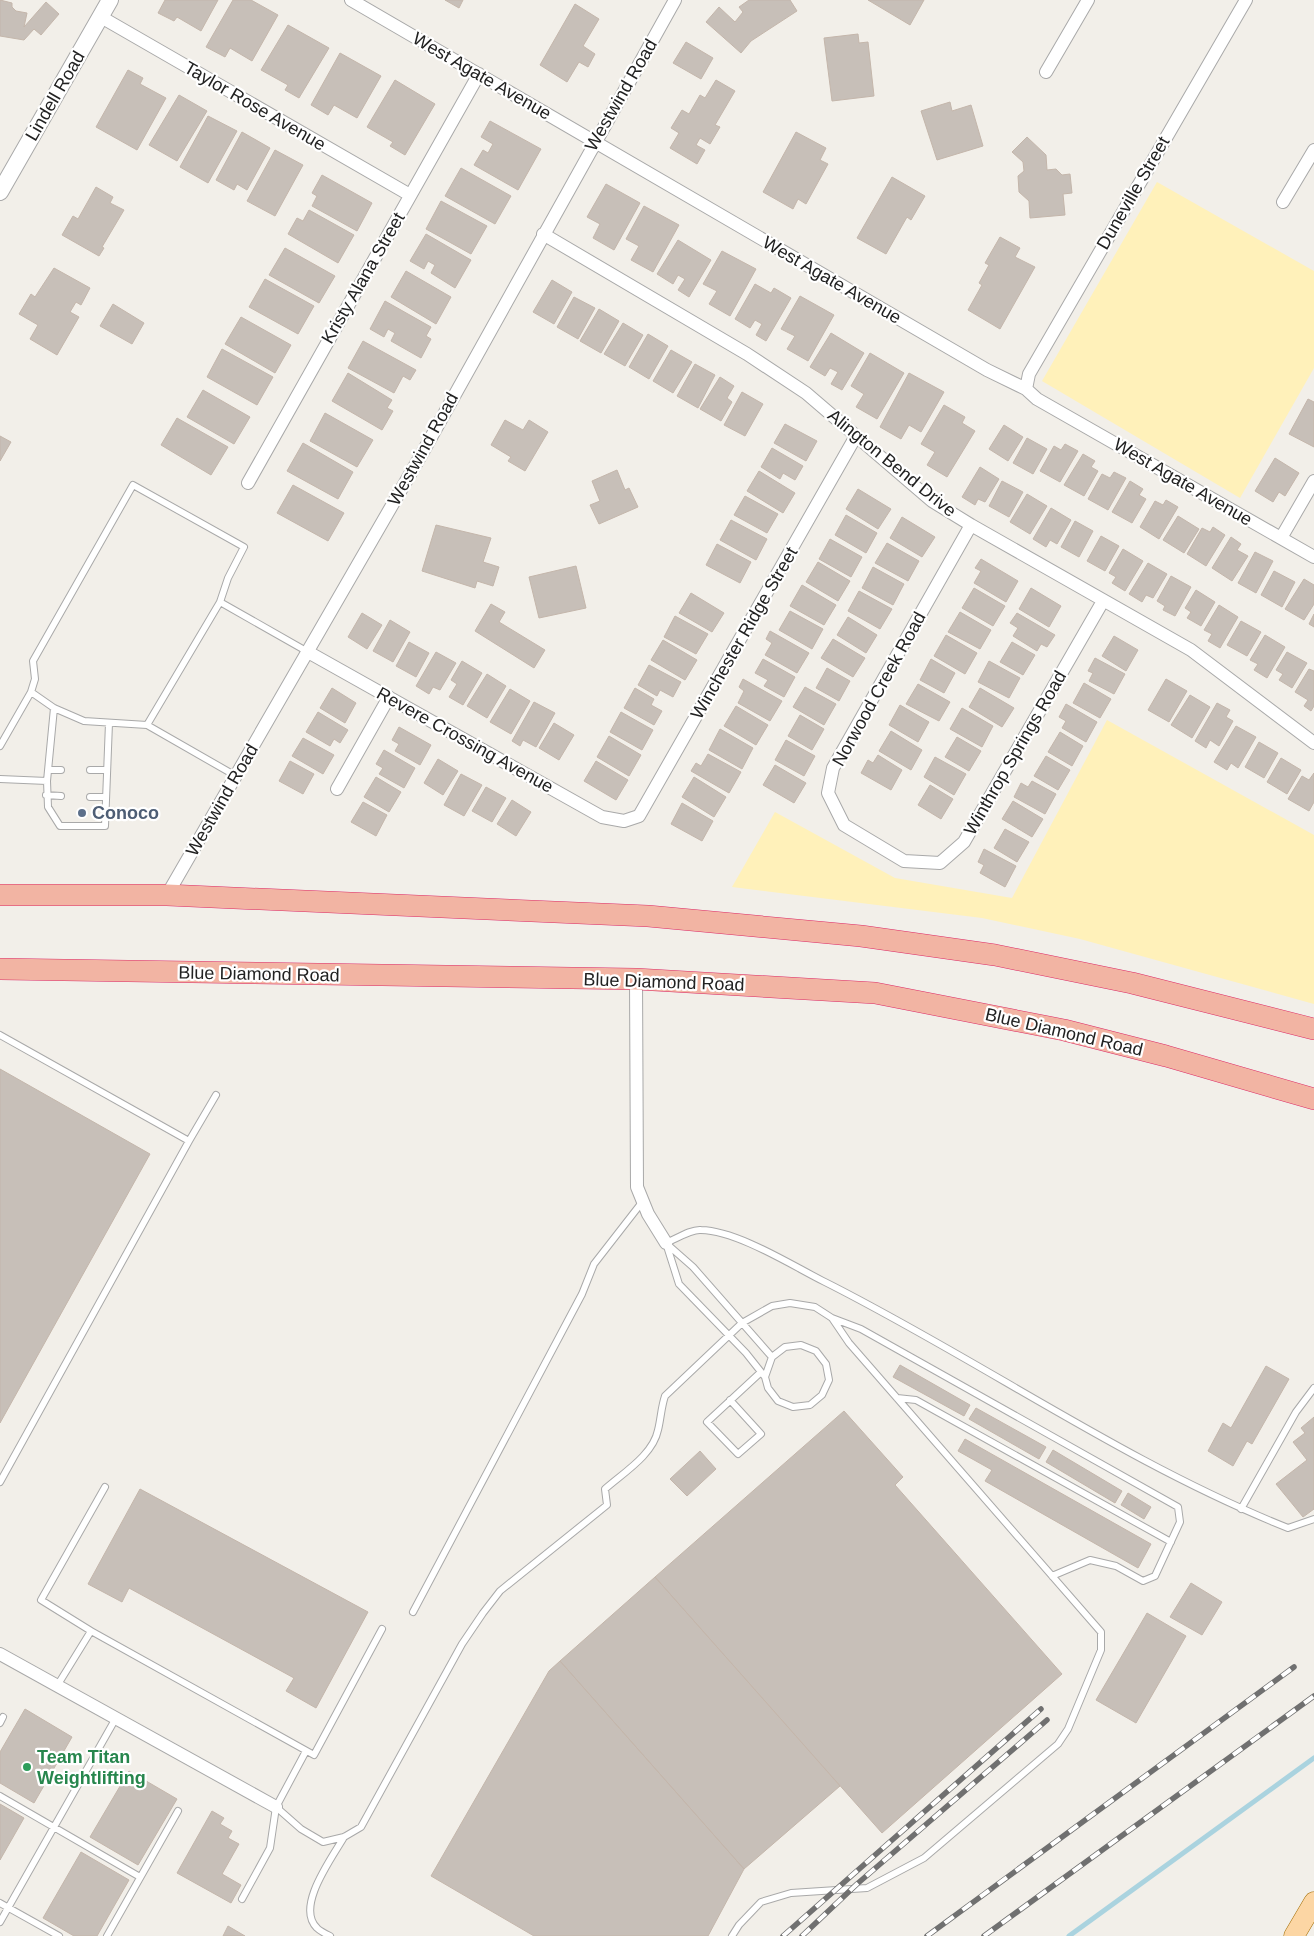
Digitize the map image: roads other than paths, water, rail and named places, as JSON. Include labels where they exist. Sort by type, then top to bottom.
[{"type":"highway","points":[[0,895],[167,895],[648,916],[861,936],[995,955],[1132,983],[1314,1029]]},
{"type":"highway","name":"Blue Diamond Road","points":[[0,969],[706,982],[884,995],[1064,1030],[1166,1056],[1314,1099]]},
{"type":"main road","points":[[1294,1936],[1314,1902]]},
{"type":"street","name":"Lindell Road","points":[[0,192],[110,0]]},
{"type":"street","name":"West Agate Avenue","points":[[351,0],[987,370],[1026,389],[1037,398],[1314,557]]},
{"type":"street","name":"Westwind Road","points":[[167,895],[308,652],[675,0]]},
{"type":"street","points":[[1046,72],[1088,0]]},
{"type":"street","name":"Duneville Street","points":[[1026,389],[1029,374],[1246,0]]},
{"type":"street","name":"Taylor Rose Avenue","points":[[101,17],[410,195]]},
{"type":"street","name":"Kristy Alana Street","points":[[248,483],[479,74]]},
{"type":"street","points":[[1283,202],[1314,150]]},
{"type":"street","name":"Alington Bend Drive","points":[[543,234],[747,354],[806,393],[932,500],[971,525],[1191,650],[1314,744]]},
{"type":"street","name":"Winchester Ridge Street","points":[[624,821],[639,816],[856,436]]},
{"type":"street","points":[[1282,538],[1314,481]]},
{"type":"street","name":"Norwood Creek Road","points":[[874,843],[844,825],[828,793],[833,768],[971,525]]},
{"type":"street","name":"Winthrop Springs Road","points":[[874,843],[904,861],[940,863],[964,842],[1103,601]]},
{"type":"street","name":"Revere Crossing Avenue","points":[[308,652],[602,817],[624,821]]},
{"type":"street","points":[[337,789],[389,697]]},
{"type":"street","points":[[636,980],[638,1186],[648,1214],[666,1243]]},
{"type":"street","points":[[0,1654],[276,1807]]},
{"type":"lane","points":[[0,746],[31,692],[34,679],[33,661],[134,485],[244,546],[228,578],[220,602],[147,725]]},
{"type":"lane","points":[[220,602],[308,652]]},
{"type":"lane","points":[[31,692],[54,708],[84,721],[147,725],[236,776]]},
{"type":"lane","points":[[54,708],[46,795],[48,807],[60,826],[105,826],[109,722]]},
{"type":"lane","points":[[48,770],[61,770]]},
{"type":"lane","points":[[90,770],[107,770]]},
{"type":"lane","points":[[0,779],[47,781]]},
{"type":"lane","points":[[46,795],[61,796]]},
{"type":"lane","points":[[90,797],[106,797]]},
{"type":"lane","points":[[0,1036],[189,1141]]},
{"type":"lane","points":[[0,1482],[216,1095]]},
{"type":"lane","points":[[413,1612],[582,1294],[594,1264],[643,1201]]},
{"type":"lane","points":[[666,1243],[700,1229],[736,1237],[872,1306],[1178,1478],[1241,1509],[1288,1528],[1314,1519]]},
{"type":"lane","points":[[666,1243],[693,1267],[772,1357]]},
{"type":"lane","points":[[666,1243],[679,1284],[763,1374],[768,1388],[778,1401],[793,1407],[810,1405],[822,1395],[828,1380],[826,1364],[816,1351],[801,1345],[785,1347],[772,1357],[763,1374],[730,1400],[707,1422],[738,1454],[761,1434],[730,1400]]},
{"type":"lane","points":[[276,1807],[301,1829],[323,1842],[344,1837],[360,1827],[462,1644],[483,1613],[500,1592],[607,1505],[605,1490],[650,1449],[658,1430],[660,1410],[665,1396],[742,1323],[772,1306],[790,1303],[815,1307],[832,1318],[860,1329],[1178,1507],[1180,1522],[1155,1576],[1144,1581],[1116,1566],[1090,1560],[1052,1576]]},
{"type":"lane","points":[[732,1936],[739,1925],[761,1902],[791,1893],[867,1888],[924,1858],[1058,1744],[1068,1729],[1101,1650],[1101,1632],[849,1343],[832,1318]]},
{"type":"lane","points":[[1241,1509],[1296,1412],[1314,1388]]},
{"type":"lane","points":[[897,1398],[916,1400],[1171,1542]]},
{"type":"lane","points":[[105,1487],[41,1600],[91,1631],[306,1751],[314,1755],[382,1629]]},
{"type":"lane","points":[[57,1686],[91,1631]]},
{"type":"lane","points":[[0,1922],[116,1718]]},
{"type":"lane","points":[[242,1899],[270,1848],[276,1807],[306,1751]]},
{"type":"lane","points":[[0,1796],[140,1877]]},
{"type":"lane","points":[[106,1936],[178,1811]]},
{"type":"lane","points":[[330,1936],[317,1928],[310,1917],[310,1902],[344,1837]]},
{"type":"lane","points":[[0,1903],[59,1936]]},
{"type":"waterway","points":[[1069,1936],[1314,1758]]},
{"type":"railway","points":[[927,1936],[1294,1667]]},
{"type":"railway","points":[[984,1936],[1314,1696]]},
{"type":"railway","points":[[783,1936],[1041,1709]]},
{"type":"railway","points":[[802,1936],[857,1884],[1047,1720]]},
{"type":"place","name":"Conoco","points":[[82,813]]},
{"type":"place","name":"Team Titan Weightlifting","points":[[27,1767]]}]
